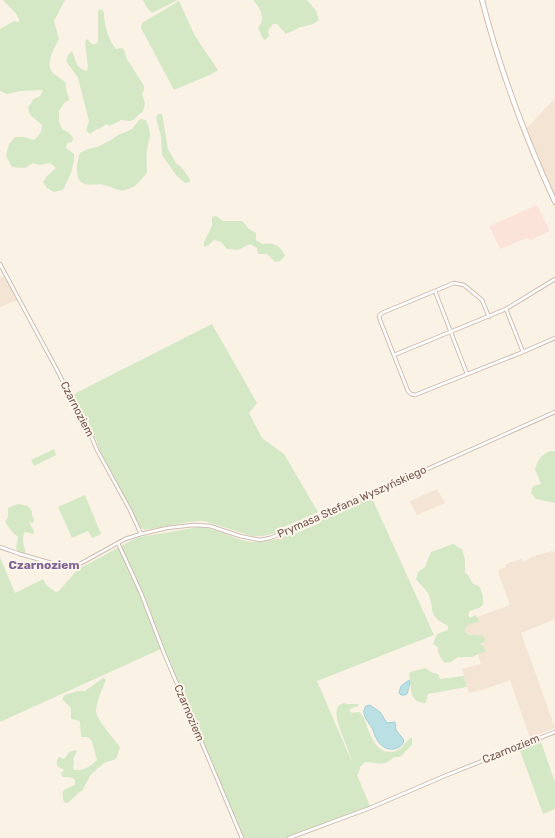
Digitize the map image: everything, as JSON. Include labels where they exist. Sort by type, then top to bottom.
[{"type":"main road","points":[[482,0],[495,50],[512,99],[531,148],[555,202]]},
{"type":"street","name":"Czarnoziem","points":[[0,264],[27,312],[141,534]]},
{"type":"street","points":[[394,355],[506,309],[555,279]]},
{"type":"street","points":[[488,317],[482,300],[464,285],[454,283],[382,313],[379,316],[408,391],[411,394],[416,395],[555,338]]},
{"type":"street","points":[[435,291],[467,374]]},
{"type":"street","points":[[506,309],[523,352]]},
{"type":"street","name":"Prymasa Stefana Wyszyńskiego","points":[[141,534],[167,528],[204,525],[248,538],[260,540],[270,538],[555,412]]},
{"type":"street","points":[[0,547],[69,568],[78,565],[125,539],[141,534]]},
{"type":"street","name":"Czarnoziem","points":[[118,543],[141,593],[164,654],[242,838]]},
{"type":"street","name":"Czarnoziem","points":[[289,838],[370,808],[555,732]]},
{"type":"shaded area","points":[[555,98],[555,209],[522,133]]},
{"type":"shaded area","points":[[537,205],[550,231],[531,240],[527,238],[500,249],[489,226]]},
{"type":"shaded area","points":[[5,276],[18,300],[0,307],[0,278]]},
{"type":"shaded area","points":[[437,489],[445,503],[417,515],[410,501]]},
{"type":"shaded area","points":[[552,551],[555,552],[555,619],[521,633],[555,728],[530,738],[510,680],[469,693],[462,669],[481,664],[478,655],[485,648],[472,634],[467,634],[465,628],[478,618],[477,617],[510,605],[498,572],[500,569],[506,567],[505,564],[522,559],[523,562],[531,557]]},
{"type":"green space","points":[[3,0],[65,0],[54,21],[59,39],[50,60],[53,73],[66,83],[69,98],[69,101],[65,102],[59,111],[59,122],[62,129],[68,132],[73,138],[72,142],[67,143],[66,148],[74,154],[74,161],[71,173],[63,190],[54,192],[47,188],[43,182],[56,168],[50,163],[40,165],[33,163],[25,168],[12,167],[6,156],[9,144],[15,137],[24,137],[34,140],[40,134],[42,125],[30,115],[28,107],[34,99],[40,96],[43,90],[20,91],[7,94],[0,91],[0,29],[14,21],[19,22],[16,13]]},
{"type":"green space","points":[[143,0],[178,0],[152,13],[147,8]]},
{"type":"green space","points":[[253,0],[307,0],[316,11],[319,20],[313,24],[301,27],[286,34],[277,24],[273,24],[268,31],[269,36],[265,40],[258,28],[262,21],[262,14]]},
{"type":"green space","points":[[179,1],[195,36],[218,70],[174,90],[141,28],[142,23]]},
{"type":"green space","points":[[101,9],[104,12],[106,27],[113,45],[116,49],[122,48],[124,50],[127,59],[144,86],[142,93],[145,104],[143,111],[133,120],[121,120],[110,126],[106,124],[90,134],[86,131],[89,121],[78,78],[66,61],[68,55],[72,51],[78,65],[86,71],[88,68],[85,42],[87,39],[92,44],[96,44],[98,41],[98,11]]},
{"type":"green space","points":[[158,114],[162,114],[168,149],[176,163],[182,168],[190,179],[190,182],[185,183],[176,175],[162,155],[161,136],[156,119]]},
{"type":"green space","points":[[140,119],[146,120],[150,136],[147,154],[147,173],[139,182],[127,190],[117,190],[102,184],[87,185],[81,182],[77,175],[80,153],[97,147],[132,129]]},
{"type":"green space","points":[[216,216],[223,221],[242,221],[249,229],[256,233],[256,240],[262,244],[270,243],[276,245],[281,249],[285,256],[280,261],[275,262],[267,254],[258,254],[257,248],[250,244],[238,250],[227,249],[221,242],[214,240],[209,245],[204,247],[204,242],[212,226],[212,217]]},
{"type":"green space","points":[[212,324],[257,403],[249,413],[262,438],[284,454],[318,512],[279,529],[280,531],[270,535],[252,536],[204,521],[188,522],[145,530],[141,528],[72,395]]},
{"type":"green space","points":[[54,449],[56,455],[34,466],[31,460]]},
{"type":"green space","points":[[550,451],[555,451],[555,503],[536,499],[531,493],[533,486],[541,484],[535,469],[538,462],[542,456]]},
{"type":"green space","points":[[85,495],[101,534],[92,538],[88,531],[72,538],[58,507]]},
{"type":"green space","points":[[371,496],[434,635],[317,681],[352,762],[337,718],[338,707],[343,703],[359,705],[349,710],[352,713],[359,712],[363,716],[374,742],[384,751],[390,752],[398,750],[412,737],[412,745],[400,757],[394,757],[381,764],[365,762],[360,767],[357,775],[370,806],[286,838],[244,838],[163,648],[0,722],[0,557],[15,593],[43,579],[47,586],[56,592],[59,591],[77,570],[140,537],[199,527],[246,541],[268,541],[293,533],[294,534],[320,523],[319,519]]},
{"type":"green space","points":[[18,504],[28,506],[32,511],[34,519],[33,523],[29,522],[34,531],[33,534],[25,532],[23,537],[26,553],[19,552],[17,550],[16,546],[18,537],[5,522],[8,517],[8,508]]},
{"type":"green space","points":[[453,544],[462,549],[465,560],[465,573],[468,575],[473,584],[479,586],[483,596],[483,605],[470,611],[468,615],[470,618],[475,615],[479,622],[468,625],[465,631],[467,634],[483,636],[485,642],[480,643],[486,651],[472,657],[458,657],[451,662],[445,663],[438,651],[438,647],[433,644],[437,634],[448,630],[448,626],[434,615],[428,593],[416,579],[418,572],[425,567],[431,552]]},
{"type":"green space","points":[[425,668],[438,674],[440,679],[464,676],[467,687],[428,694],[426,703],[420,702],[416,700],[412,694],[409,675],[410,672]]},
{"type":"green space","points":[[103,678],[106,680],[97,703],[96,711],[102,724],[120,747],[116,759],[104,763],[90,776],[82,791],[68,803],[64,802],[62,795],[64,790],[75,785],[75,780],[70,777],[63,777],[61,774],[64,770],[57,766],[57,760],[59,757],[64,759],[69,752],[75,750],[77,751],[73,759],[74,770],[87,768],[97,760],[92,741],[88,737],[81,737],[80,721],[71,719],[71,708],[62,699],[65,695],[77,691],[85,691]]},
{"type":"green space","points":[[540,739],[555,782],[555,809],[543,814],[519,748]]},
{"type":"water","points":[[409,680],[410,683],[407,694],[401,695],[399,693],[401,686]]},
{"type":"water","points":[[370,705],[380,712],[387,723],[395,722],[396,730],[404,740],[399,747],[390,749],[378,741],[364,715],[364,709],[366,706]]},
{"type":"district","name":"Czarnoziem","points":[[44,565]]}]
